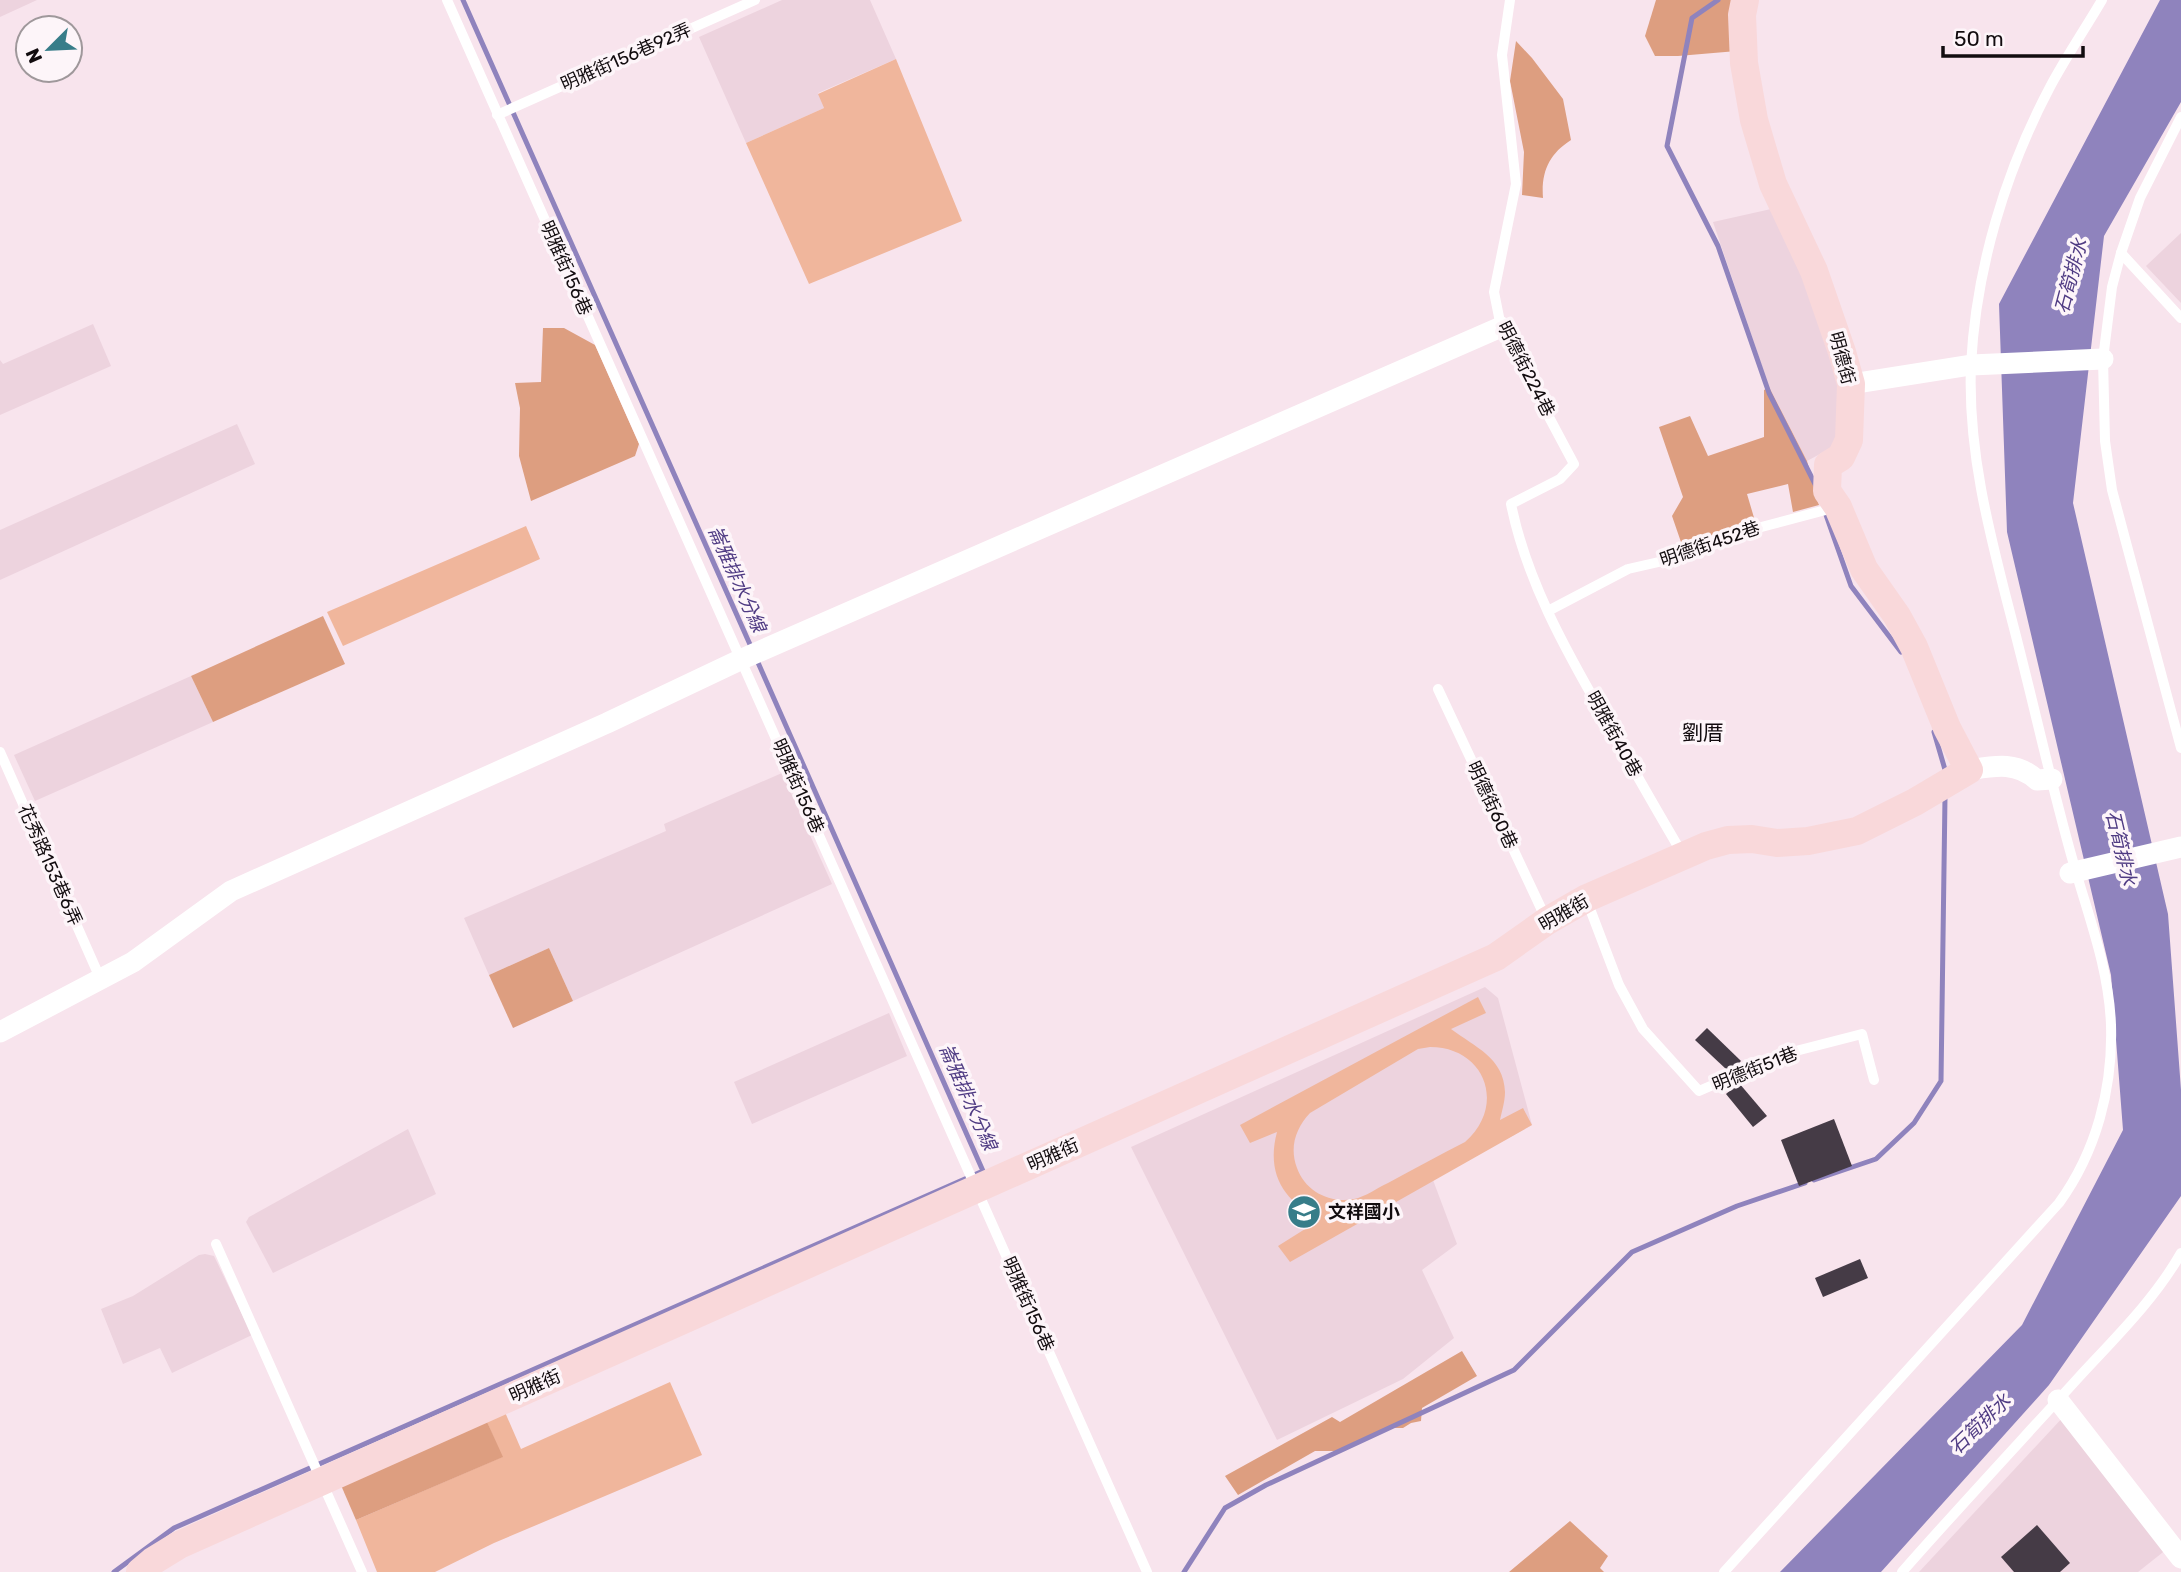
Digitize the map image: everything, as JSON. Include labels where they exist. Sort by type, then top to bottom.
[{"type":"street","name":"明德街","points":[[1745,0],[1742,15],[1744,63],[1754,120],[1773,184],[1814,271],[1852,384],[1849,440],[1841,457],[1828,464],[1827,491],[1838,507],[1864,569],[1897,616],[1914,647],[1947,728],[1969,770]]},
{"type":"street","points":[[0,1032],[133,961],[231,891],[607,723],[742,659],[1501,327]]},
{"type":"street","points":[[1852,384],[1971,365],[2103,359]]},
{"type":"street","points":[[1969,770],[2007,765],[2025,771],[2037,780],[2052,779]]},
{"type":"street","name":"明雅街","points":[[140,1572],[179,1545],[1496,957],[1546,921],[1587,898],[1683,855],[1728,841],[1808,841],[1857,831],[1915,802],[1969,770]]},
{"type":"street","points":[[2070,873],[2181,847]]},
{"type":"street","points":[[2058,1400],[2181,1558]]},
{"type":"lane","name":"明雅街156巷","points":[[447,0],[1147,1572]]},
{"type":"lane","name":"明雅街156巷92弄","points":[[497,115],[755,0]]},
{"type":"lane","name":"明德街224巷","points":[[1510,0],[1502,55],[1516,184],[1494,292],[1501,327],[1574,464],[1560,479],[1511,504],[1516,532],[1548,611]]},
{"type":"lane","points":[[1724,1572],[2059,1203],[2078,1175],[2099,1124],[2111,1056],[2110,1003],[2101,955],[2052,779],[1982,492],[1973,429],[1971,365],[1978,302],[1988,252],[2013,172],[2051,86],[2102,0]]},
{"type":"lane","points":[[2181,117],[2152,172],[2121,253],[2110,299],[2103,359],[2105,441],[2112,490],[2181,748]]},
{"type":"lane","points":[[2121,253],[2181,318]]},
{"type":"lane","name":"明德街452巷","points":[[1548,611],[1628,569],[1685,556],[1750,530],[1838,507]]},
{"type":"lane","name":"明雅街40巷","points":[[1548,611],[1579,672],[1683,855]]},
{"type":"lane","name":"明德街60巷","points":[[1438,689],[1546,921]]},
{"type":"lane","name":"花秀路153巷6弄","points":[[0,752],[100,978]]},
{"type":"lane","name":"明德街51巷","points":[[1587,898],[1619,985],[1643,1029],[1699,1091],[1745,1070],[1760,1070],[1788,1052],[1862,1034],[1874,1080]]},
{"type":"lane","points":[[216,1244],[362,1572]]},
{"type":"lane","points":[[1902,1572],[2148,1300],[2181,1253]]},
{"type":"shaded area","points":[[0,0],[37,0],[0,17]]},
{"type":"shaded area","points":[[782,0],[870,0],[896,59],[818,93],[824,108],[746,143],[699,37]]},
{"type":"shaded area","points":[[1656,0],[1741,0],[1737,51],[1655,56],[1645,36]]},
{"type":"shaded area","points":[[1516,41],[1563,99],[1571,140],[1557,151],[1548,164],[1543,180],[1543,198],[1522,195],[1524,152],[1510,81]]},
{"type":"shaded area","points":[[896,59],[962,221],[809,284],[746,143],[824,108],[818,94]]},
{"type":"shaded area","points":[[1785,206],[1826,301],[1848,439],[1807,461],[1769,387],[1713,222]]},
{"type":"shaded area","points":[[2181,233],[2181,303],[2146,266]]},
{"type":"shaded area","points":[[93,324],[111,366],[0,415],[0,360],[3,364]]},
{"type":"shaded area","points":[[543,328],[564,328],[595,345],[639,444],[635,456],[531,501],[519,456],[520,408],[515,383],[541,382]]},
{"type":"shaded area","points":[[1769,387],[1807,461],[1819,505],[1793,512],[1788,484],[1747,494],[1755,521],[1682,545],[1672,516],[1683,497],[1659,427],[1690,416],[1708,456],[1764,437],[1764,390]]},
{"type":"shaded area","points":[[237,424],[255,464],[0,580],[0,530]]},
{"type":"shaded area","points":[[526,526],[540,559],[343,646],[327,612]]},
{"type":"shaded area","points":[[323,616],[345,664],[213,722],[191,676]]},
{"type":"shaded area","points":[[191,676],[213,722],[35,801],[14,755]]},
{"type":"shaded area","points":[[782,773],[832,884],[573,1001],[549,948],[489,975],[464,918],[666,831],[664,824]]},
{"type":"shaded area","points":[[549,948],[573,1001],[513,1028],[489,975]]},
{"type":"shaded area","name":"文祥國小","points":[[1485,987],[1498,998],[1532,1125],[1433,1180],[1457,1244],[1422,1270],[1454,1338],[1403,1379],[1277,1440],[1131,1147]]},
{"type":"shaded area","points":[[1478,997],[1486,1013],[1451,1029],[1487,1055],[1500,1070],[1505,1092],[1500,1120],[1523,1108],[1532,1125],[1290,1262],[1278,1246],[1321,1219],[1297,1204],[1287,1195],[1281,1184],[1274,1160],[1277,1132],[1250,1143],[1240,1125]],"holes":[[[1430,1047],[1449,1050],[1465,1057],[1476,1067],[1484,1081],[1487,1096],[1485,1112],[1478,1127],[1465,1142],[1358,1198],[1336,1200],[1320,1194],[1306,1183],[1297,1168],[1294,1145],[1298,1131],[1310,1113],[1418,1049]]]},
{"type":"shaded area","points":[[889,1013],[907,1056],[752,1124],[734,1082]]},
{"type":"shaded area","points":[[408,1129],[436,1194],[273,1273],[246,1222],[249,1217]]},
{"type":"shaded area","points":[[199,1255],[214,1256],[252,1335],[172,1373],[160,1348],[123,1364],[101,1309],[133,1296]]},
{"type":"shaded area","points":[[1462,1351],[1477,1376],[1422,1408],[1421,1421],[1403,1428],[1390,1428],[1344,1451],[1315,1451],[1238,1495],[1225,1476],[1332,1417],[1340,1422]]},
{"type":"shaded area","points":[[670,1382],[702,1455],[494,1543],[435,1572],[377,1572],[356,1520],[502,1457],[483,1413],[501,1403],[521,1449]]},
{"type":"shaded area","points":[[483,1413],[503,1457],[356,1520],[337,1476]]},
{"type":"shaded area","points":[[2065,1415],[2167,1549],[2138,1572],[1919,1572]]},
{"type":"shaded area","points":[[1570,1521],[1608,1556],[1600,1568],[1604,1572],[1509,1572]]},
{"type":"water","name":"石筍排水","points":[[2160,0],[2181,0],[2181,102],[2104,236],[2073,503],[2168,914],[2181,1090],[2181,1196],[2049,1385],[1881,1572],[1780,1572],[2022,1325],[2123,1130],[2111,975],[2007,532],[1999,304]]},
{"type":"building","points":[[1707,1028],[1741,1061],[1736,1066],[1727,1070],[1695,1040]]},
{"type":"building","points":[[1739,1083],[1767,1116],[1753,1127],[1726,1094]]},
{"type":"building","points":[[1834,1119],[1852,1166],[1799,1186],[1781,1140]]},
{"type":"building","points":[[1860,1259],[1868,1278],[1823,1297],[1815,1278]]},
{"type":"building","points":[[2037,1525],[2070,1563],[2060,1572],[2014,1572],[2001,1557]]},
{"type":"waterway","name":"崙雅排水分線","points":[[463,0],[752,649]]},
{"type":"waterway","points":[[1718,0],[1692,18],[1667,146],[1718,246],[1769,393],[1816,486]]},
{"type":"waterway","points":[[1826,515],[1851,586],[1901,652]]},
{"type":"waterway","points":[[114,1572],[174,1528],[983,1171],[756,658]]},
{"type":"waterway","points":[[1934,732],[1946,773]]},
{"type":"waterway","points":[[1814,1180],[1876,1159],[1914,1123],[1941,1081],[1945,797]]},
{"type":"waterway","points":[[1184,1572],[1225,1508],[1266,1485],[1514,1370],[1632,1252],[1737,1206],[1805,1183]]},
{"type":"place","name":"文祥國小","points":[[1304,1212]]},
{"type":"district","name":"劉厝","points":[[1703,732]]}]
